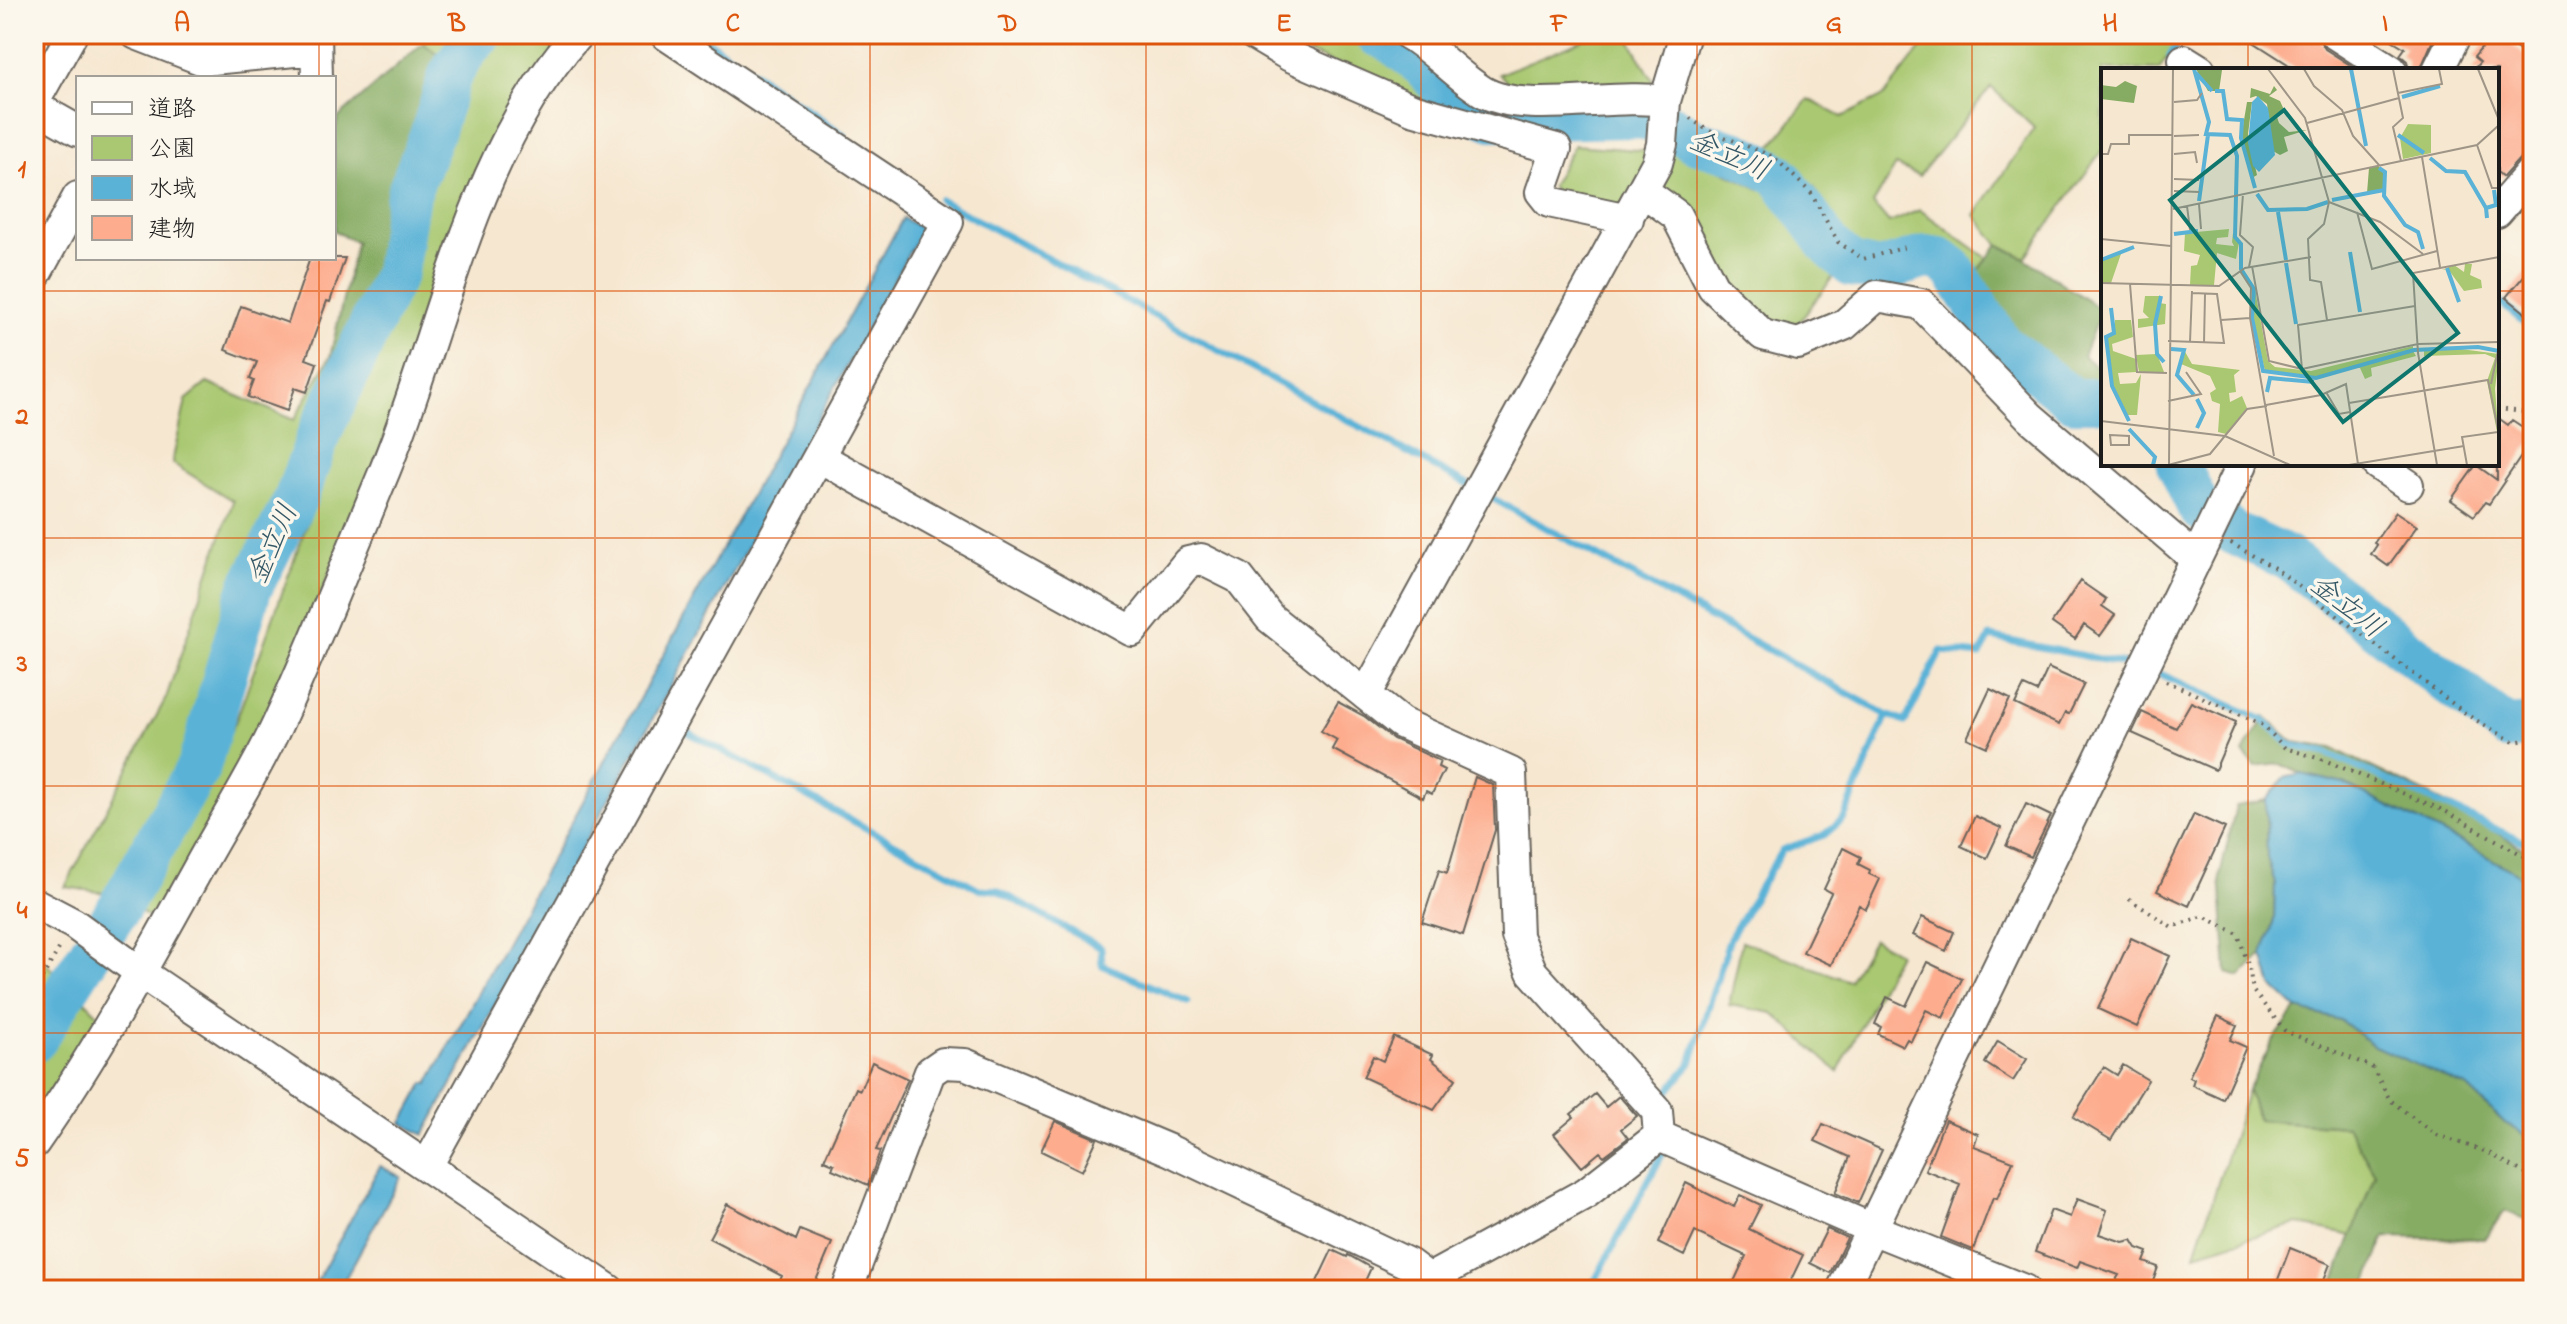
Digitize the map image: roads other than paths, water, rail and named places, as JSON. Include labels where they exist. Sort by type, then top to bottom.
[{"type":"street","points":[[72,34],[34,104],[76,130]]},
{"type":"street","points":[[136,34],[203,60],[316,54]]},
{"type":"street","points":[[34,1143],[72,1088],[134,967],[277,725],[386,466],[476,208],[524,108],[564,49],[578,34]]},
{"type":"street","points":[[411,1155],[819,457],[948,222],[665,34]]},
{"type":"street","points":[[1253,34],[1290,56],[1412,109],[1556,149],[1541,192],[1549,202],[1634,207],[1654,199],[1676,215],[1713,287],[1763,335],[1798,344],[1844,325],[1877,296],[1921,304],[2030,417],[2201,549]]},
{"type":"street","points":[[1408,34],[1429,47],[1482,92],[1518,103],[1641,97],[1665,101]]},
{"type":"street","points":[[1366,695],[1657,163],[1662,144],[1665,101],[1685,34]]},
{"type":"street","points":[[2335,34],[2388,68]]},
{"type":"street","points":[[2439,68],[2456,34]]},
{"type":"street","points":[[2499,210],[2533,170]]},
{"type":"street","points":[[34,277],[76,201]]},
{"type":"street","points":[[819,457],[1132,631],[1188,562],[1201,559],[1239,578],[1270,618],[1401,723],[1511,773],[1517,936],[1532,972],[1657,1111],[1659,1136]]},
{"type":"street","points":[[1842,1290],[2241,466]]},
{"type":"street","points":[[2380,466],[2408,485]]},
{"type":"street","points":[[34,903],[74,924],[609,1290]]},
{"type":"street","points":[[847,1290],[930,1072],[943,1063],[965,1064],[1169,1150],[1409,1264],[1419,1284],[1586,1193],[1659,1136]]},
{"type":"street","points":[[1659,1136],[1872,1229],[2024,1290]]},
{"type":"water","points":[[903,218],[922,229],[424,1135],[402,1123],[424,1083],[428,1084]]},
{"type":"water","points":[[2302,774],[2344,784],[2470,847],[2533,883],[2533,1139],[2505,1123],[2467,1087],[2374,1046],[2340,1020],[2297,1009],[2272,986],[2263,955],[2274,920],[2275,883],[2267,857],[2266,800],[2284,778]]},
{"type":"water","points":[[380,1166],[401,1177],[339,1290],[312,1290]]},
{"type":"waterway","name":"金立川","points":[[34,1041],[120,906],[199,766],[250,589],[295,500],[320,432],[396,272],[408,194],[450,75],[468,47],[481,34]]},
{"type":"waterway","points":[[698,34],[844,135]]},
{"type":"waterway","name":"金立川","points":[[1376,34],[1390,40],[1423,66],[1455,102],[1492,119],[1637,116],[1671,126],[1694,141],[1737,153],[1779,175],[1830,246],[1851,265],[1879,271],[1926,257],[1940,259],[1953,269],[2000,343],[2073,400],[2101,400]]},
{"type":"waterway","points":[[2172,64],[2170,56],[2184,34]]},
{"type":"waterway","points":[[940,200],[1470,486]]},
{"type":"waterway","points":[[2499,302],[2533,330]]},
{"type":"waterway","name":"金立川","points":[[2179,466],[2199,508],[2234,533],[2289,559],[2507,728],[2533,726]]},
{"type":"waterway","points":[[1490,497],[1887,715]]},
{"type":"waterway","points":[[1668,1106],[1666,1094],[1691,1063],[1730,938],[1782,850],[1824,835],[1844,818],[1887,715],[1905,722],[1941,651],[1980,655],[1990,637],[2134,666]]},
{"type":"waterway","points":[[2158,673],[2263,720],[2291,745],[2326,753],[2533,846]]},
{"type":"waterway","points":[[684,730],[979,889],[997,890],[1101,948],[1102,965],[1188,1002]]},
{"type":"waterway","points":[[1590,1290],[1664,1151]]}]
